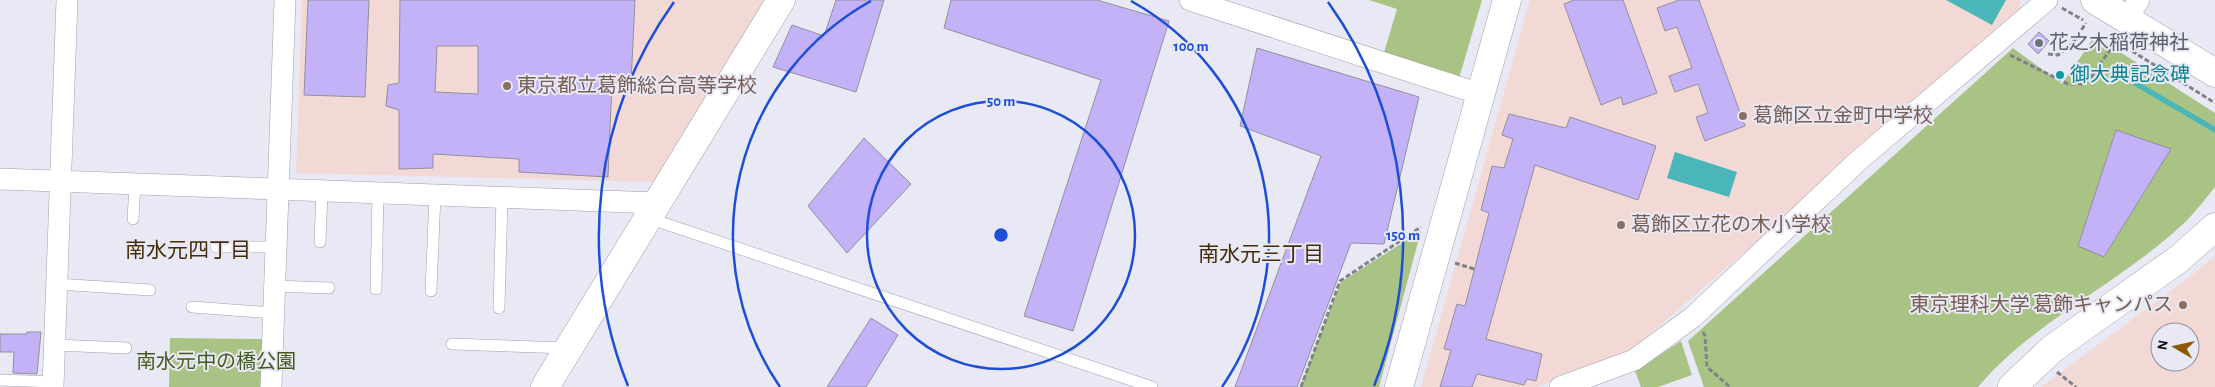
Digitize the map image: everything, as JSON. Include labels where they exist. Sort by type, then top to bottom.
[{"type":"street","points":[[53,384],[67,0]]},
{"type":"street","points":[[271,387],[285,0]]},
{"type":"street","points":[[545,387],[781,0]]},
{"type":"street","points":[[1190,0],[1480,94]]},
{"type":"street","points":[[1399,387],[1507,0]]},
{"type":"street","points":[[1560,387],[1634,360],[1693,317],[1858,161],[1994,46],[2051,2]]},
{"type":"street","points":[[2091,11],[2122,24],[2215,73]]},
{"type":"street","points":[[0,179],[502,197],[652,210]]},
{"type":"street","points":[[2012,387],[2052,349],[2180,258],[2215,227]]},
{"type":"lane","points":[[133,219],[135,184]]},
{"type":"lane","points":[[320,242],[322,191]]},
{"type":"lane","points":[[376,289],[378,193]]},
{"type":"lane","points":[[431,291],[435,194]]},
{"type":"lane","points":[[499,308],[502,197]]},
{"type":"lane","points":[[652,210],[1152,387]]},
{"type":"lane","points":[[216,247],[275,247]]},
{"type":"lane","points":[[57,284],[150,290]]},
{"type":"lane","points":[[274,286],[329,288]]},
{"type":"lane","points":[[192,307],[273,313]]},
{"type":"lane","points":[[452,344],[569,348]]},
{"type":"lane","points":[[55,345],[126,348]]},
{"type":"lane","points":[[0,380],[53,384]]},
{"type":"path","points":[[2051,2],[2091,11]]},
{"type":"path","points":[[2091,11],[2094,27]]},
{"type":"path","points":[[2048,54],[2058,55],[2072,44],[2091,11]]},
{"type":"path","points":[[1994,46],[2068,84],[2084,84],[2092,76],[2122,24],[2215,103]]},
{"type":"path","points":[[1301,387],[1340,281],[1425,224]]},
{"type":"path","points":[[1452,262],[1474,268]]},
{"type":"path","points":[[1693,317],[1705,336],[1707,367],[1730,387]]},
{"type":"path","points":[[2055,371],[2076,387]]},
{"type":"shaded area","name":"東京都立葛飾総合高等学校","points":[[302,0],[766,0],[657,182],[296,173]]},
{"type":"shaded area","points":[[1530,0],[2020,0],[2021,12],[1627,354],[1537,387],[1421,387]]},
{"type":"shaded area","name":"東京理科大学 葛飾キャンパス","points":[[2215,256],[2215,387],[2041,387],[2188,278]]},
{"type":"green space","points":[[1369,0],[1482,0],[1458,82],[1383,56],[1397,9]]},
{"type":"green space","points":[[2095,36],[2215,113],[2215,187],[2183,224],[2132,265],[2025,342],[1978,387],[1704,387],[1688,341],[2013,48],[2062,84]]},
{"type":"green space","points":[[1421,231],[1379,387],[1300,387],[1341,282]]},
{"type":"green space","name":"南水元中の橋公園","points":[[170,338],[264,339],[262,387],[169,387]]},
{"type":"green space","points":[[1681,341],[1692,375],[1658,387],[1641,387],[1635,371]]},
{"type":"water","points":[[1946,0],[2006,0],[1992,25]]},
{"type":"water","points":[[1675,152],[1737,172],[1729,197],[1667,178]]},
{"type":"building","points":[[308,0],[369,0],[365,97],[304,95]]},
{"type":"building","points":[[400,0],[635,0],[631,83],[612,82],[608,177],[519,172],[519,159],[433,154],[433,168],[399,169],[399,110],[386,106],[388,85],[399,83]],"holes":[[[437,46],[478,46],[478,94],[435,92]]]},
{"type":"building","points":[[836,0],[884,0],[856,92],[773,67],[792,25],[824,36]]},
{"type":"building","points":[[951,0],[1097,0],[1169,21],[1073,331],[1024,316],[1101,80],[944,28]]},
{"type":"building","points":[[1574,0],[1623,0],[1657,93],[1623,105],[1621,97],[1601,105],[1564,4]]},
{"type":"building","points":[[1679,0],[1699,0],[1745,126],[1705,141],[1696,117],[1708,113],[1698,84],[1675,92],[1669,76],[1692,68],[1677,27],[1665,31],[1657,8]]},
{"type":"building","points":[[2039,32],[2049,41],[2038,54],[2028,44]]},
{"type":"building","points":[[1257,48],[1419,97],[1384,244],[1351,243],[1297,387],[1235,387],[1321,156],[1240,126]]},
{"type":"building","points":[[1509,114],[1566,128],[1570,117],[1656,146],[1638,200],[1535,165],[1486,339],[1542,354],[1536,381],[1527,379],[1524,385],[1477,374],[1472,387],[1440,387],[1451,350],[1444,349],[1457,304],[1465,306],[1489,213],[1481,210],[1492,166],[1504,168],[1513,139],[1502,135]]},
{"type":"building","points":[[2116,130],[2171,149],[2104,257],[2078,246]]},
{"type":"building","points":[[864,138],[911,184],[847,253],[808,206]]},
{"type":"building","points":[[871,318],[898,335],[866,387],[827,387]]},
{"type":"building","points":[[27,332],[41,332],[37,374],[13,373],[14,352],[0,352],[0,334],[27,334]]},
{"type":"waterway","points":[[2113,70],[2215,130]]},
{"type":"place","name":"花之木稲荷神社","points":[[2039,43]]},
{"type":"place","name":"御大典記念碑","points":[[2060,75]]},
{"type":"place","name":"東京都立葛飾総合高等学校","points":[[507,86]]},
{"type":"place","name":"葛飾区立金町中学校","points":[[1743,116]]},
{"type":"place","name":"葛飾区立花の木小学校","points":[[1621,225]]},
{"type":"place","name":"東京理科大学 葛飾キャンパス","points":[[2183,305]]},
{"type":"district","name":"南水元四丁目","points":[[188,250]]},
{"type":"district","name":"南水元三丁目","points":[[1261,254]]}]
